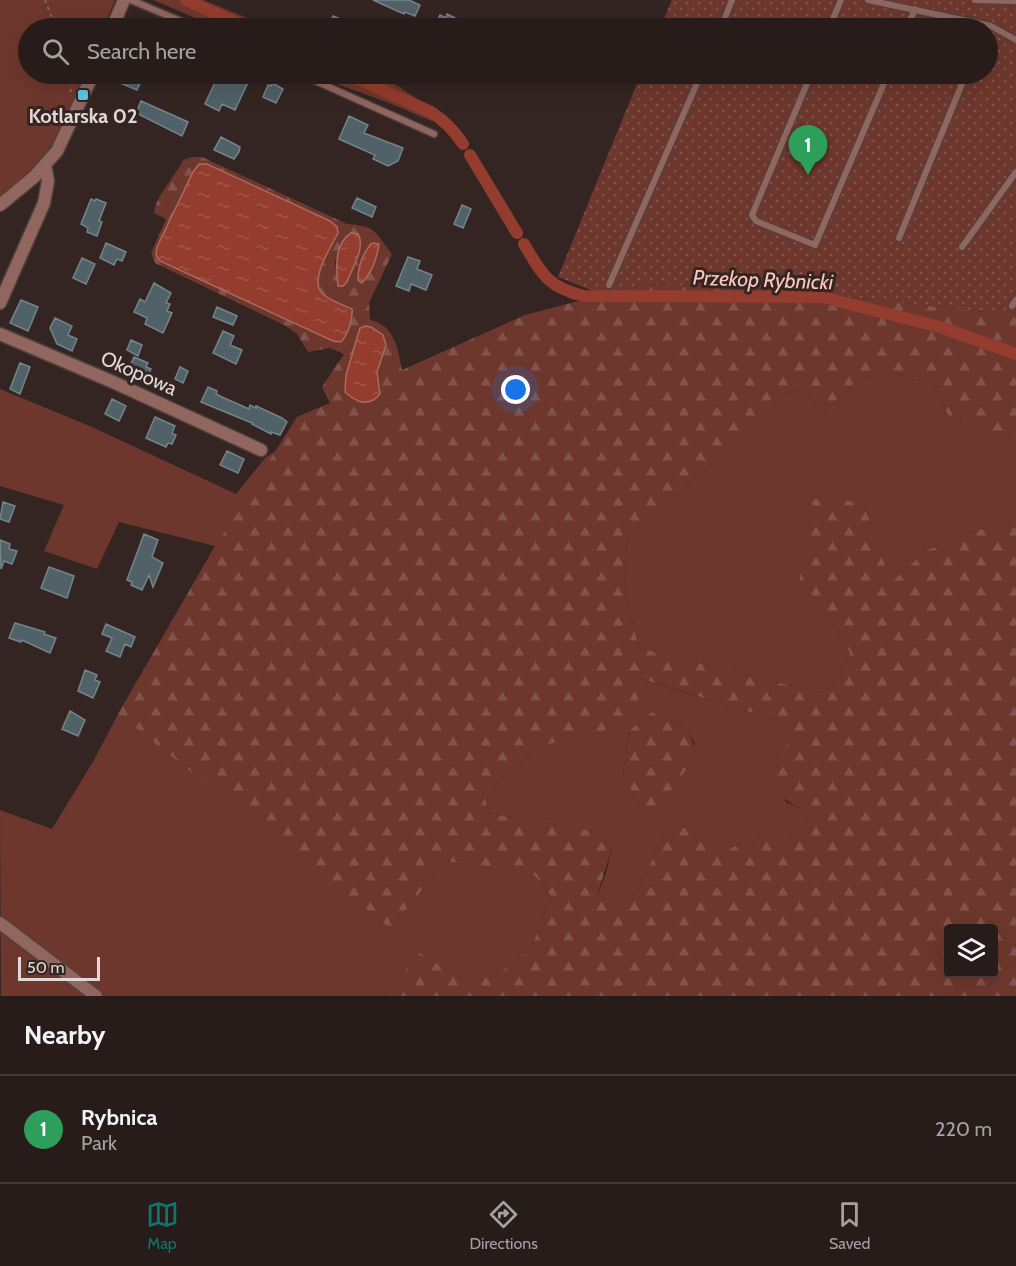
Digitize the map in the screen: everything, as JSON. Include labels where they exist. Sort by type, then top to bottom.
[{"type":"street","points":[[116,18],[124,0]]},
{"type":"street","points":[[0,205],[45,165],[65,137],[89,84]]},
{"type":"street","points":[[0,303],[44,203],[48,181],[45,165]]},
{"type":"street","name":"Okopowa","points":[[0,334],[113,382],[261,450]]},
{"type":"street","points":[[0,923],[96,996]]},
{"type":"lane","points":[[131,0],[173,18]]},
{"type":"lane","points":[[725,18],[732,0]]},
{"type":"lane","points":[[833,18],[841,0]]},
{"type":"lane","points":[[868,0],[950,18]]},
{"type":"lane","points":[[975,0],[1016,1]]},
{"type":"lane","points":[[911,18],[915,9]]},
{"type":"lane","points":[[998,32],[1016,40]]},
{"type":"lane","points":[[322,84],[434,134]]},
{"type":"lane","points":[[609,285],[697,84]]},
{"type":"lane","points":[[807,84],[752,215],[756,221],[815,245],[884,84]]},
{"type":"lane","points":[[899,238],[962,84]]},
{"type":"lane","points":[[962,247],[1016,172]]},
{"type":"path","points":[[45,0],[52,18]]},
{"type":"green space","points":[[0,0],[115,0],[107,18],[18,18],[18,84],[80,84],[64,122],[43,157],[0,196]]},
{"type":"green space","points":[[153,0],[203,0],[247,18],[195,18]]},
{"type":"green space","points":[[672,0],[1016,0],[1016,312],[1003,314],[778,289],[644,284],[603,295],[558,277],[637,84],[998,84],[998,18],[664,18]]},
{"type":"green space","points":[[337,84],[394,84],[436,110],[436,119],[432,121],[426,119]]},
{"type":"green space","points":[[202,157],[347,224],[365,227],[375,232],[392,254],[369,303],[370,320],[385,327],[394,339],[402,370],[525,315],[644,284],[778,289],[1003,314],[1016,312],[1016,437],[1006,440],[949,417],[932,383],[888,371],[857,381],[821,415],[806,390],[776,394],[729,448],[627,538],[624,590],[639,648],[820,693],[832,687],[850,653],[827,612],[799,584],[813,499],[863,502],[891,583],[927,550],[1016,516],[1016,996],[383,996],[420,953],[463,979],[500,973],[532,946],[551,896],[535,876],[445,861],[391,929],[118,714],[215,546],[297,417],[330,403],[322,387],[344,354],[330,348],[308,352],[297,334],[286,326],[155,263],[151,253],[166,219],[154,213],[162,192],[183,160]],"holes":[[[199,164],[207,164],[330,221],[337,227],[338,233],[322,264],[318,281],[323,294],[352,310],[341,342],[333,341],[160,261],[156,255],[157,247]],[[345,237],[338,286],[335,262]],[[641,679],[790,724],[790,739],[771,766],[775,785],[788,801],[812,814],[800,833],[743,842],[724,852],[702,829],[684,828],[664,836],[631,903],[597,896],[612,848],[593,831],[489,813],[485,797],[512,775],[536,747],[601,732],[636,712]]]},
{"type":"green space","points":[[888,371],[932,383],[949,417],[1006,440],[1016,437],[1016,516],[927,550],[891,584],[863,502],[799,584],[827,612],[850,653],[832,687],[820,693],[639,648],[624,590],[627,538],[729,448],[775,394],[806,390],[821,415],[857,381]]},
{"type":"green space","points":[[0,389],[92,427],[236,494],[266,457],[277,450],[215,546],[119,522],[97,569],[44,551],[64,505],[0,486]]},
{"type":"green space","points":[[640,679],[790,724],[790,739],[771,766],[786,802],[812,814],[800,833],[743,842],[724,852],[664,836],[631,903],[597,896],[612,848],[593,831],[489,813],[485,797],[512,775],[536,747],[601,732]],"holes":[[[652,712],[671,720],[682,728],[695,744],[639,807],[623,773],[630,730]]]},
{"type":"green space","points":[[652,712],[674,722],[687,733],[693,743],[693,755],[688,767],[656,809],[639,807],[623,773],[630,730]]},
{"type":"green space","points":[[118,714],[231,800],[391,929],[445,861],[535,876],[551,896],[532,946],[500,973],[463,979],[420,953],[383,996],[1,996],[0,810],[52,829],[94,760]]},
{"type":"water","points":[[199,164],[207,164],[330,221],[337,227],[338,233],[322,264],[318,281],[323,294],[352,309],[349,327],[341,342],[333,341],[160,261],[156,255],[157,247]]},
{"type":"water","points":[[351,233],[358,234],[359,251],[347,282],[343,286],[338,286],[337,257],[345,237]]},
{"type":"water","points":[[373,243],[379,244],[377,255],[362,283],[358,280],[360,265],[366,250]]},
{"type":"water","points":[[365,326],[383,335],[386,345],[377,372],[380,394],[371,401],[362,402],[345,392],[346,375],[360,328]]},
{"type":"building","points":[[373,0],[409,0],[420,5],[415,16],[405,12],[404,14]]},
{"type":"building","points":[[122,84],[140,84],[137,90]]},
{"type":"building","points":[[214,84],[247,84],[235,110],[222,104],[219,111],[205,104]]},
{"type":"building","points":[[274,84],[283,89],[276,103],[263,97],[268,85]]},
{"type":"building","points":[[141,101],[188,122],[182,136],[136,113]]},
{"type":"building","points":[[349,116],[368,125],[364,133],[403,148],[398,161],[388,166],[373,159],[375,155],[339,139]]},
{"type":"building","points":[[221,137],[240,147],[234,159],[214,150]]},
{"type":"building","points":[[357,198],[376,207],[372,217],[352,208]]},
{"type":"building","points":[[91,199],[106,203],[99,221],[102,222],[97,236],[87,232],[88,228],[81,224]]},
{"type":"building","points":[[462,205],[471,209],[463,228],[454,224]]},
{"type":"building","points":[[106,243],[126,252],[122,261],[117,259],[114,265],[100,258]]},
{"type":"building","points":[[408,257],[420,261],[417,269],[432,275],[426,290],[411,284],[409,291],[396,286]]},
{"type":"building","points":[[82,258],[95,264],[86,284],[73,278]]},
{"type":"building","points":[[154,283],[171,293],[166,303],[170,304],[167,311],[172,313],[163,333],[145,324],[147,318],[134,312],[140,299],[145,302]]},
{"type":"building","points":[[21,300],[38,307],[28,331],[10,323]]},
{"type":"building","points":[[217,307],[237,316],[233,325],[213,317]]},
{"type":"building","points":[[55,318],[72,326],[68,335],[77,339],[72,351],[57,344],[50,328]]},
{"type":"building","points":[[223,331],[234,336],[230,345],[242,350],[236,364],[213,353]]},
{"type":"building","points":[[131,340],[142,345],[138,356],[127,350]]},
{"type":"building","points":[[134,357],[148,363],[146,367],[151,369],[145,383],[126,375]]},
{"type":"building","points":[[20,363],[30,367],[20,394],[10,389]]},
{"type":"building","points":[[180,367],[188,371],[183,383],[175,379]]},
{"type":"building","points":[[208,387],[217,391],[216,394],[249,409],[250,405],[256,408],[256,406],[282,418],[287,422],[280,435],[271,432],[271,434],[252,423],[201,402]]},
{"type":"building","points":[[112,399],[126,406],[119,421],[105,414]]},
{"type":"building","points":[[155,417],[175,426],[172,433],[176,435],[172,444],[168,443],[166,447],[146,438]]},
{"type":"building","points":[[227,451],[244,459],[238,473],[220,465]]},
{"type":"building","points":[[3,502],[15,506],[9,522],[0,519]]},
{"type":"building","points":[[144,534],[158,540],[152,557],[163,563],[153,587],[149,575],[142,590],[131,585],[132,582],[127,580]]},
{"type":"building","points":[[0,540],[10,544],[9,549],[17,551],[12,564],[4,561],[1,569]]},
{"type":"building","points":[[49,567],[74,576],[67,598],[41,588]]},
{"type":"building","points":[[15,623],[45,632],[44,634],[56,638],[50,653],[22,640],[21,642],[9,638]]},
{"type":"building","points":[[106,624],[135,637],[131,647],[125,644],[120,657],[106,651],[112,638],[102,634]]},
{"type":"building","points":[[85,670],[97,675],[95,680],[100,682],[93,698],[78,691]]},
{"type":"building","points":[[70,711],[85,720],[78,736],[62,729]]},
{"type":"waterway","name":"Przekop Rybnicki","points":[[186,0],[226,18]]},
{"type":"waterway","name":"Przekop Rybnicki","points":[[369,84],[431,112],[449,126],[463,144]]},
{"type":"waterway","name":"Przekop Rybnicki","points":[[470,155],[517,233]]},
{"type":"waterway","name":"Przekop Rybnicki","points":[[524,244],[547,278],[562,288],[584,296],[822,297],[940,327],[1016,354]]},
{"type":"place","name":"Kotlarska 02","points":[[83,95]]},
{"type":"place","name":"Rybnica","points":[[808,175]]}]
